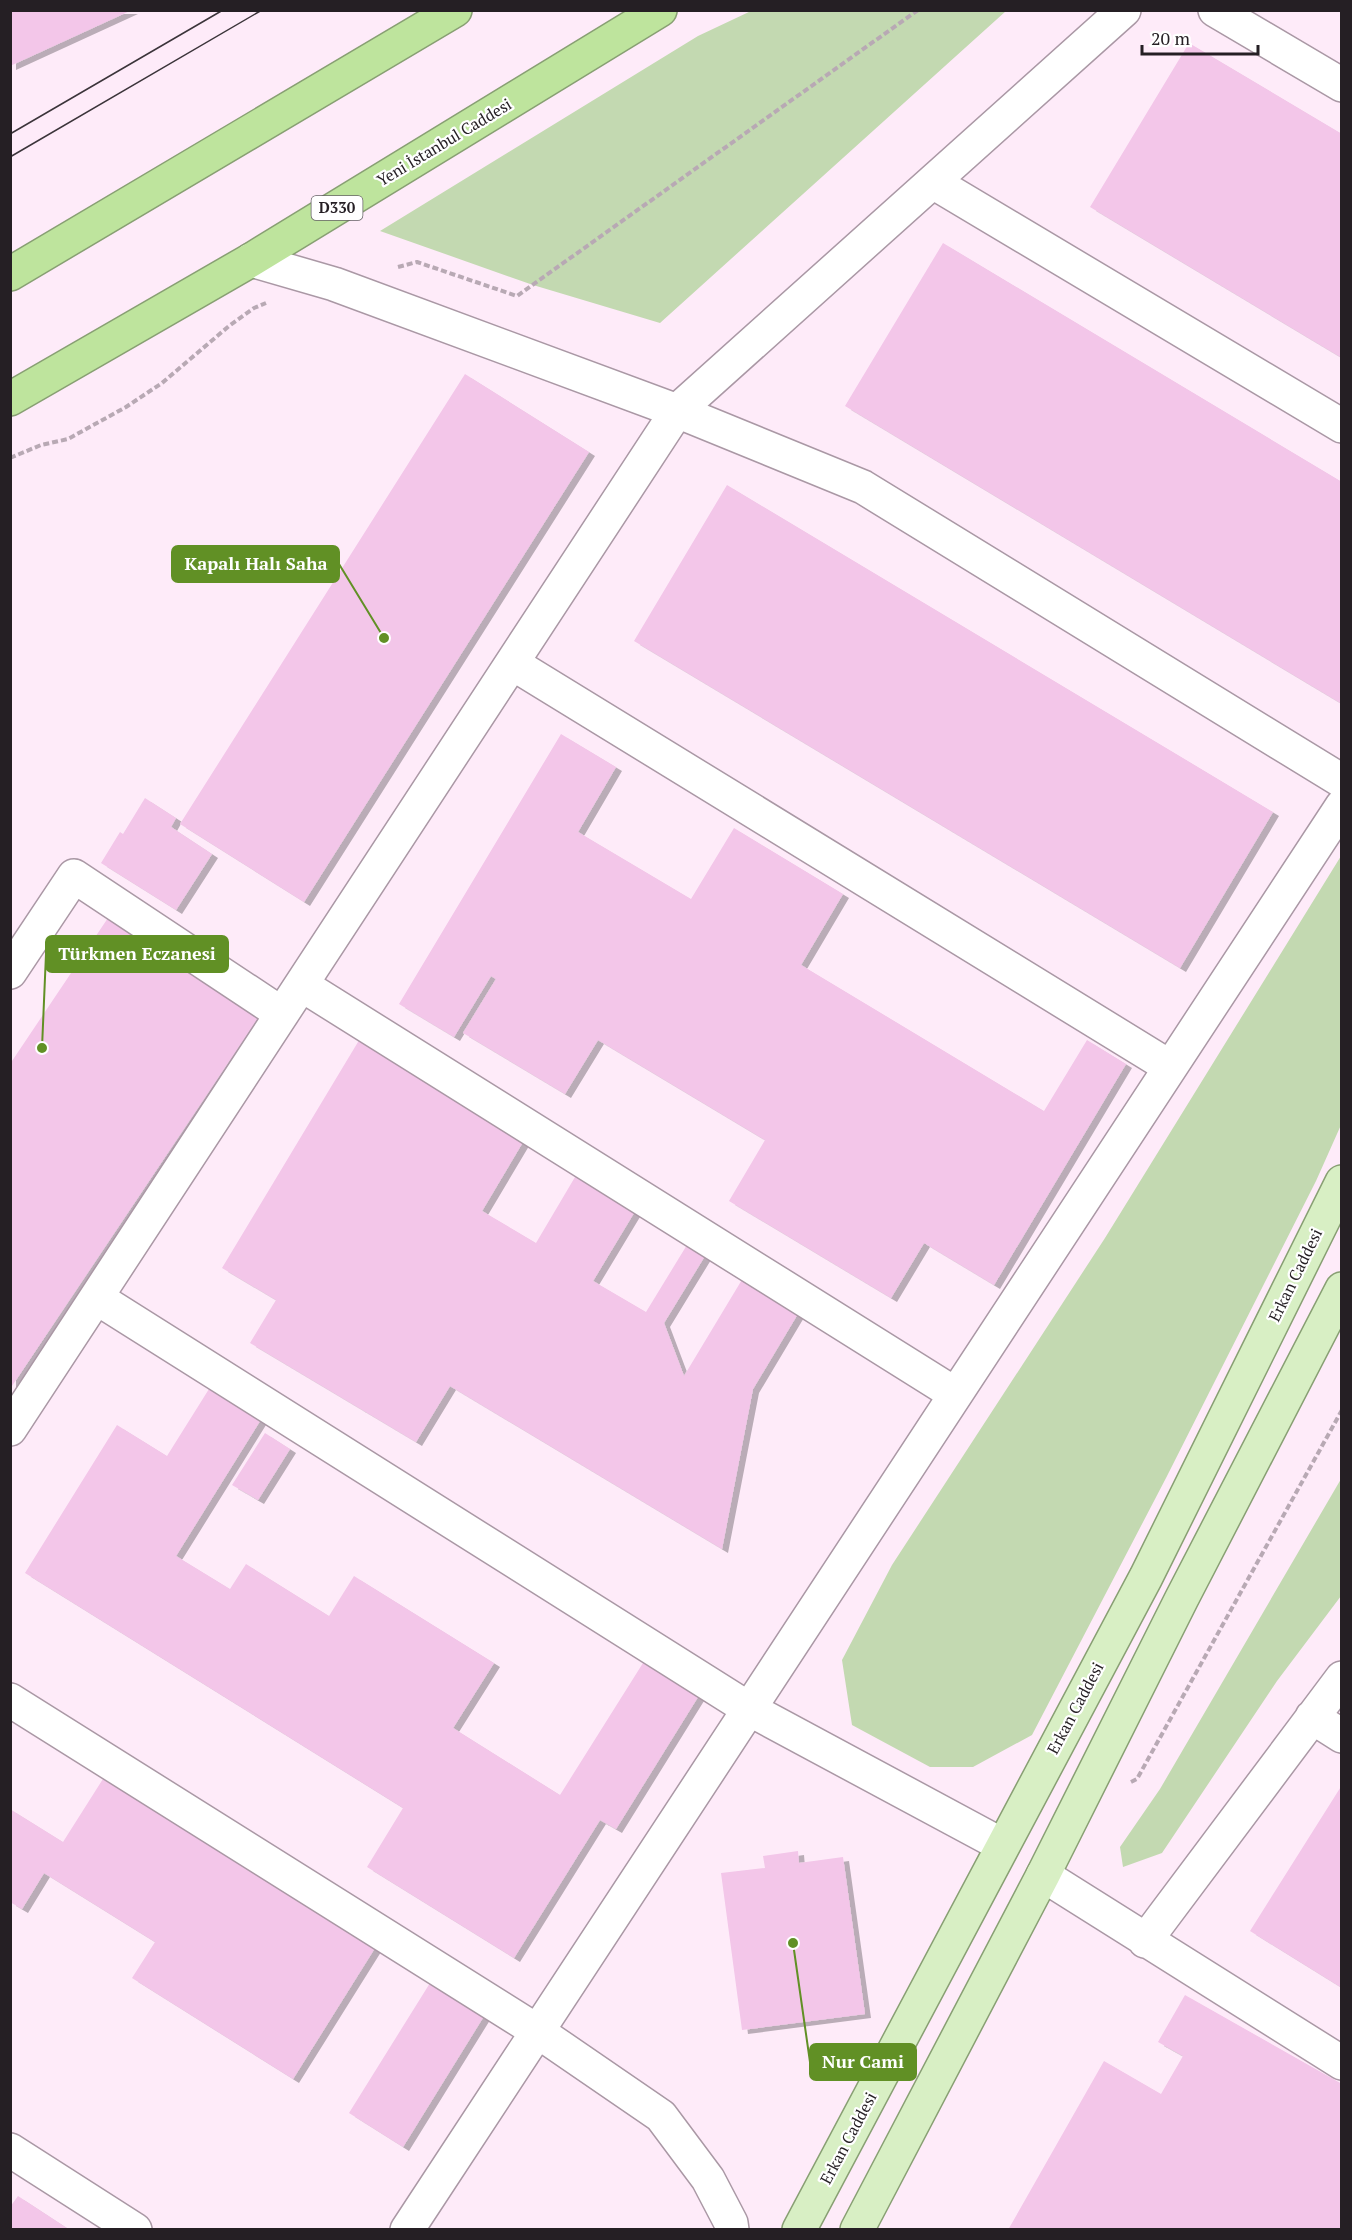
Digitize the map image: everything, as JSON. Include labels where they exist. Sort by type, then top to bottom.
[{"type":"highway","points":[[10,274],[454,10]]},
{"type":"highway","name":"Yeni İstanbul Caddesi","points":[[10,399],[251,260],[660,10]]},
{"type":"main road","name":"Erkan Caddesi","points":[[799,2229],[1146,1577],[1341,1182]]},
{"type":"main road","points":[[857,2229],[1043,1875],[1341,1289]]},
{"type":"street","points":[[10,1429],[677,411],[1124,10]]},
{"type":"street","points":[[1215,10],[1341,85]]},
{"type":"street","points":[[933,182],[1341,426]]},
{"type":"street","points":[[251,260],[334,284],[677,411],[862,487],[1341,782]]},
{"type":"street","points":[[512,663],[1170,1067]]},
{"type":"street","points":[[406,2229],[1341,806]]},
{"type":"street","points":[[10,972],[74,876],[282,1014]]},
{"type":"street","points":[[302,985],[955,1394]]},
{"type":"street","points":[[97,1298],[749,1709],[1002,1845]]},
{"type":"street","points":[[1145,1941],[1341,1677]]},
{"type":"street","points":[[10,1700],[537,2031],[661,2116],[708,2179],[732,2229]]},
{"type":"street","points":[[1312,1717],[1341,1736]]},
{"type":"street","points":[[1043,1875],[1341,2063]]},
{"type":"street","points":[[10,2151],[135,2229]]},
{"type":"path","points":[[396,268],[417,262],[517,296],[918,10]]},
{"type":"path","points":[[10,458],[42,445],[69,439],[126,407],[162,383],[229,327],[268,302]]},
{"type":"path","points":[[1080,1801],[1137,1779],[1341,1410]]},
{"type":"green space","points":[[751,11],[1006,11],[660,323],[533,285],[380,231],[698,36]]},
{"type":"green space","points":[[1341,856],[1341,1125],[1316,1181],[1166,1478],[1032,1735],[973,1767],[930,1767],[852,1725],[842,1660],[892,1565],[1105,1238]]},
{"type":"green space","points":[[1341,1479],[1341,1596],[1277,1681],[1162,1853],[1123,1867],[1120,1847],[1160,1789]]},
{"type":"building","points":[[10,10],[132,10],[10,66]]},
{"type":"building","points":[[1189,43],[1342,134],[1342,358],[1090,207]]},
{"type":"building","points":[[943,243],[1342,482],[1342,704],[845,406]]},
{"type":"building","points":[[465,374],[589,452],[304,902],[180,824]]},
{"type":"building","points":[[727,485],[1273,812],[1180,968],[634,641]]},
{"type":"building","points":[[561,734],[616,767],[578,832],[691,899],[734,828],[843,894],[801,965],[1044,1111],[1087,1040],[1126,1064],[994,1285],[924,1243],[891,1298],[729,1201],[765,1140],[598,1040],[565,1094],[463,1033],[496,979],[491,976],[454,1037],[399,1004]]},
{"type":"building","points":[[145,798],[176,818],[171,827],[212,854],[176,910],[101,863],[120,832],[123,834]]},
{"type":"building","points":[[114,909],[264,1009],[10,1389],[10,1064]]},
{"type":"building","points":[[361,1037],[526,1137],[482,1211],[536,1243],[578,1172],[637,1208],[593,1281],[646,1312],[690,1240],[708,1251],[664,1323],[684,1376],[746,1273],[802,1307],[753,1389],[722,1549],[450,1386],[416,1442],[250,1343],[276,1300],[222,1268]]},
{"type":"building","points":[[209,1389],[260,1421],[176,1556],[230,1589],[246,1564],[329,1616],[354,1576],[494,1663],[453,1728],[560,1795],[643,1663],[698,1697],[616,1829],[600,1820],[514,1958],[367,1867],[403,1808],[25,1573],[117,1425],[167,1456]]},
{"type":"building","points":[[265,1433],[290,1449],[258,1500],[232,1485]]},
{"type":"building","points":[[108,1771],[380,1940],[293,2079],[132,1978],[155,1942],[44,1873],[22,1909],[10,1902],[10,1809],[63,1842]]},
{"type":"building","points":[[1342,1785],[1342,1988],[1250,1931]]},
{"type":"building","points":[[798,1851],[799,1863],[843,1857],[865,2014],[742,2030],[721,1873],[765,1868],[763,1856]]},
{"type":"building","points":[[435,1975],[489,2008],[403,2147],[349,2113]]},
{"type":"building","points":[[1185,1995],[1342,2084],[1342,2230],[1008,2230],[1104,2061],[1161,2094],[1183,2056],[1158,2042]]},
{"type":"building","points":[[18,2196],[70,2230],[10,2230],[10,2207]]},
{"type":"tram line","points":[[10,134],[223,10]]},
{"type":"tram line","points":[[10,157],[262,10]]},
{"type":"place","name":"Kapalı Halı Saha","points":[[384,638]]},
{"type":"place","name":"Türkmen Eczanesi","points":[[42,1048]]},
{"type":"place","name":"Nur Cami","points":[[793,1943]]}]
